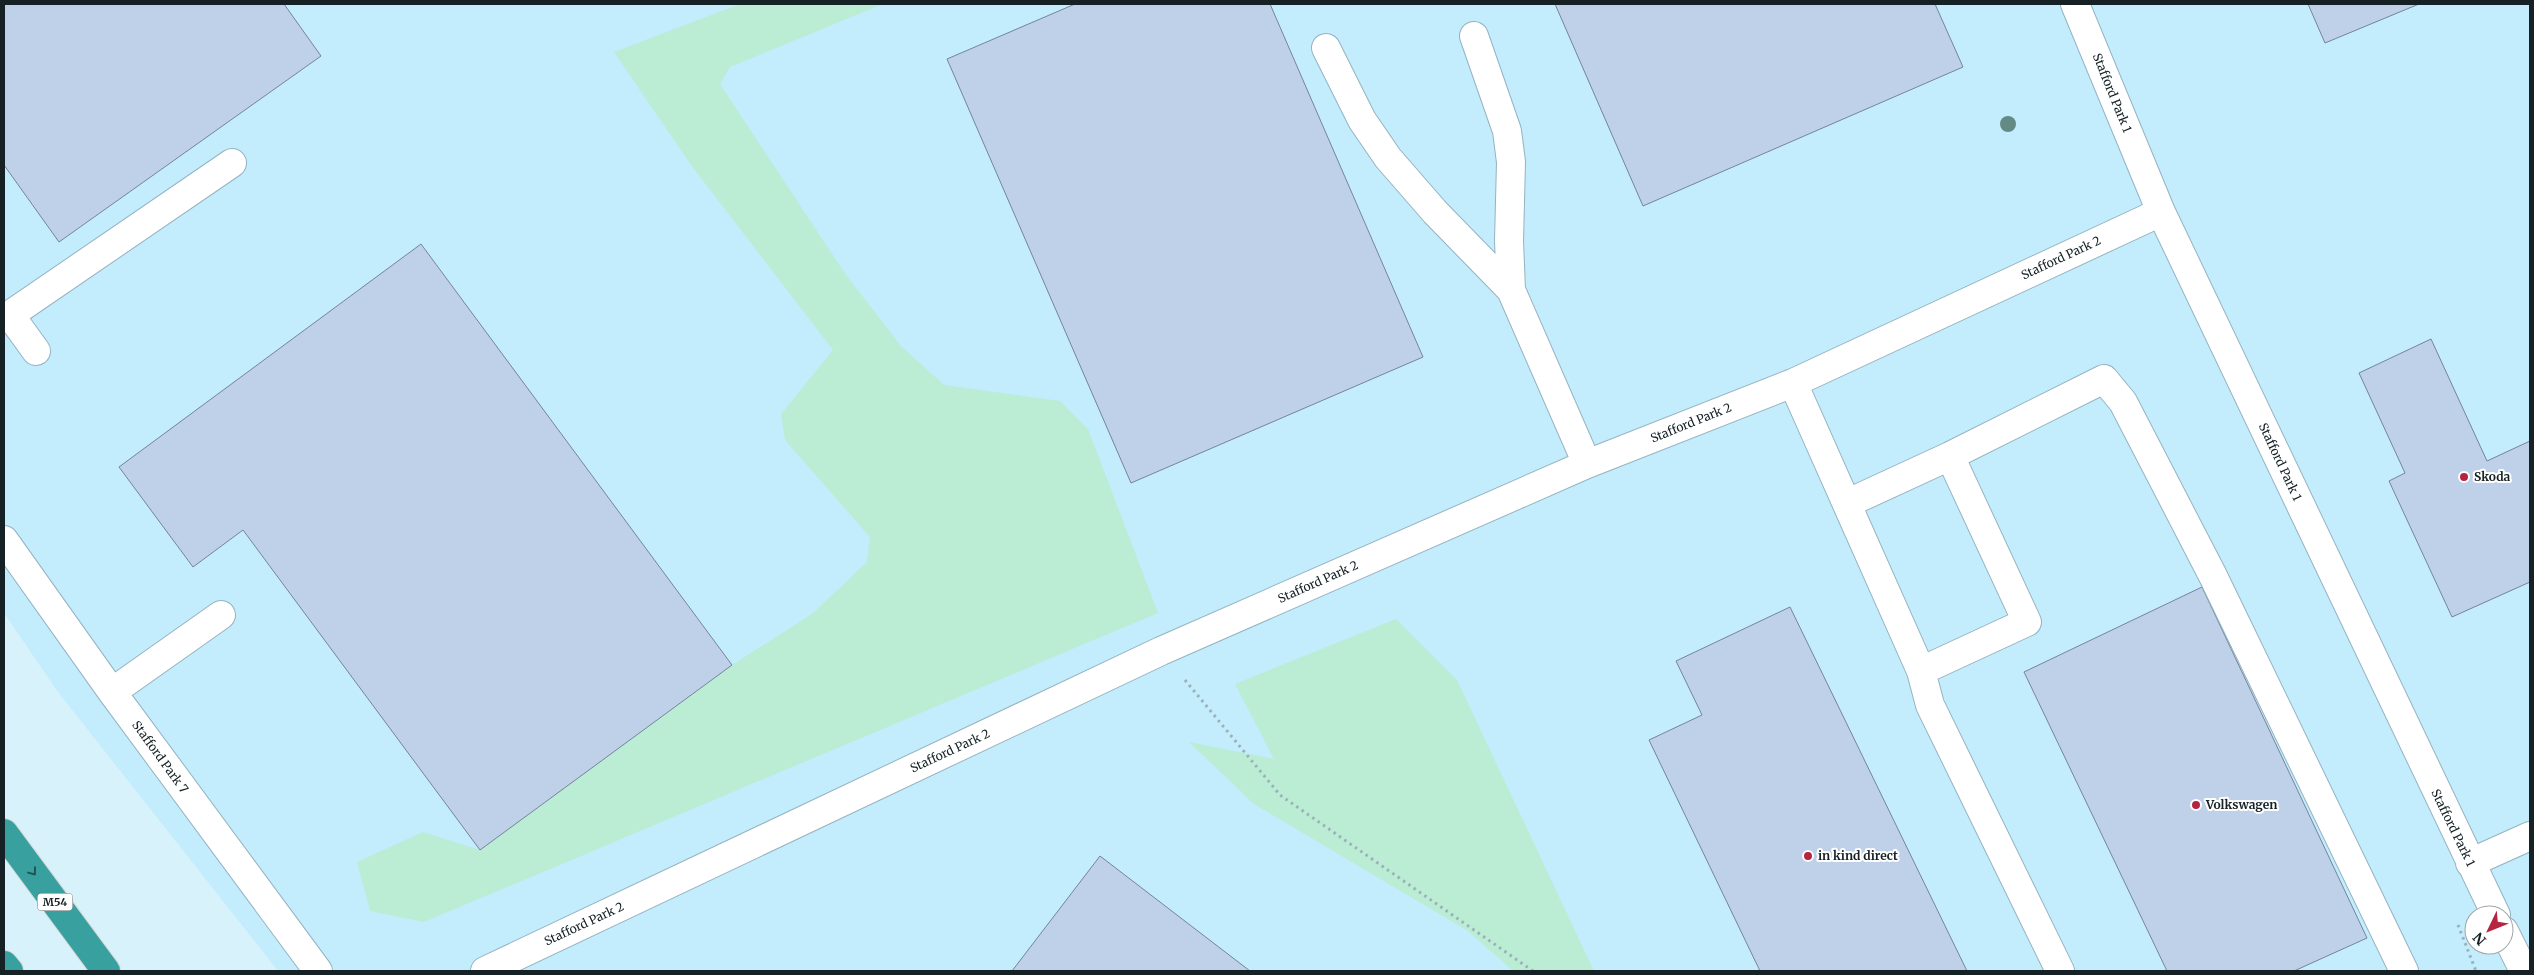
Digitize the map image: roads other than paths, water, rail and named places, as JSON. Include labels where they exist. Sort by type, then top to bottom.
[{"type":"highway","name":"M54","points":[[4,833],[106,971]]},
{"type":"highway","points":[[4,965],[8,971]]},
{"type":"street","name":"Stafford Park 1","points":[[2075,4],[2161,212],[2491,905]]},
{"type":"street","points":[[1474,36],[1507,131],[1511,162],[1510,290]]},
{"type":"street","points":[[1326,48],[1362,120],[1388,158],[1430,206],[1510,290],[1587,464]]},
{"type":"street","points":[[36,351],[7,317],[232,163]]},
{"type":"street","name":"Stafford Park 2","points":[[485,971],[1161,651],[1587,464],[1793,382],[2161,212]]},
{"type":"street","points":[[1848,503],[1950,456],[2104,379],[2123,402],[2214,576],[2404,971]]},
{"type":"street","points":[[1793,382],[1921,671],[1930,705],[2060,971]]},
{"type":"street","points":[[1921,671],[2027,622],[1950,456]]},
{"type":"street","name":"Stafford Park 7","points":[[4,540],[112,692],[318,971]]},
{"type":"street","points":[[112,692],[221,614]]},
{"type":"street","points":[[2470,863],[2530,836]]},
{"type":"street","points":[[2514,951],[2524,971]]},
{"type":"place","name":"Skoda","points":[[2464,477]]},
{"type":"place","name":"Volkswagen","points":[[2196,805]]},
{"type":"place","name":"in kind direct","points":[[1808,856]]}]
